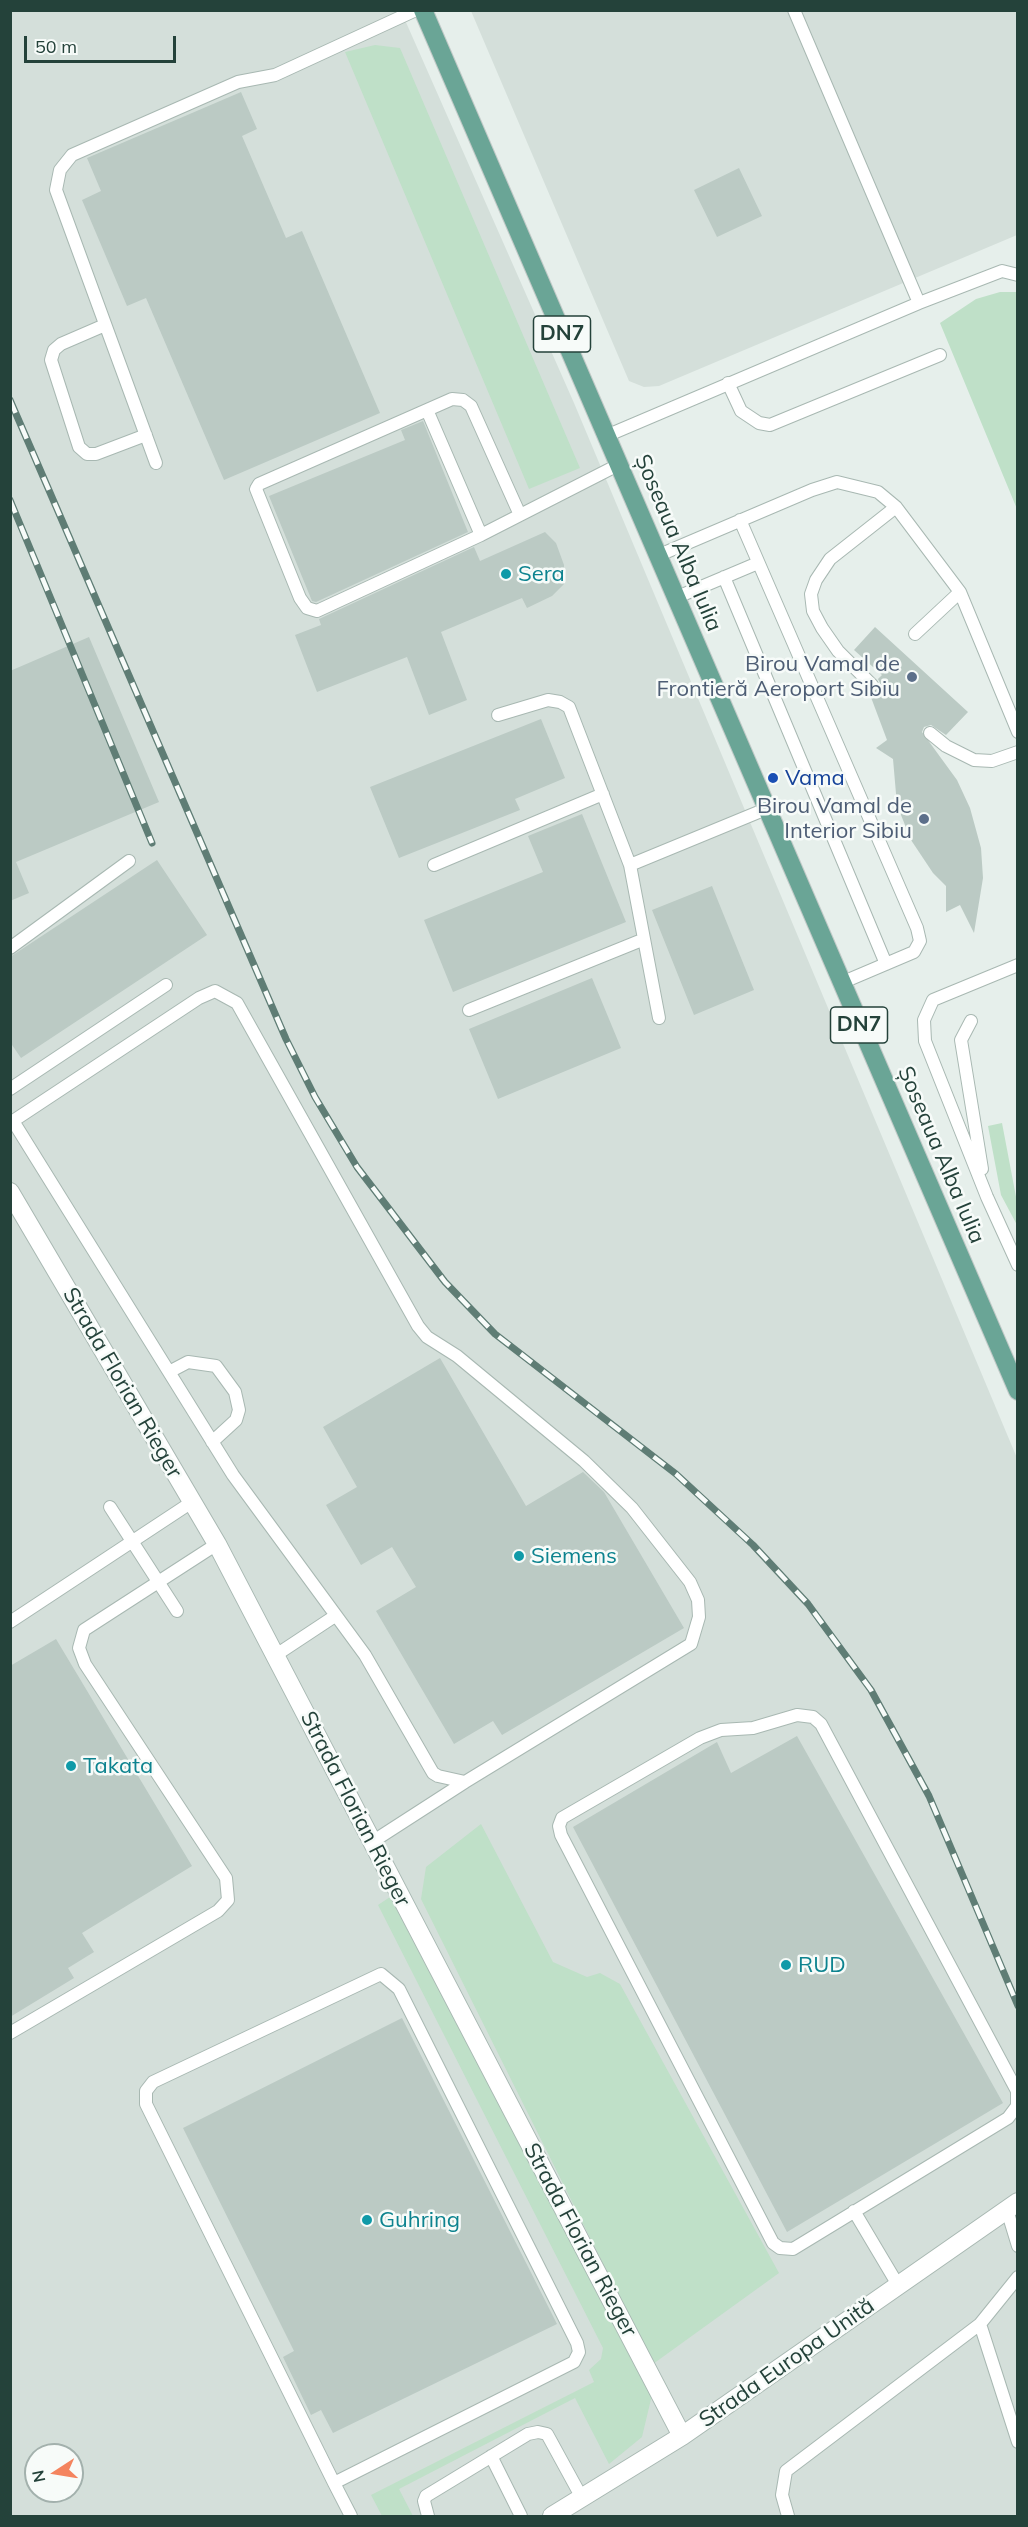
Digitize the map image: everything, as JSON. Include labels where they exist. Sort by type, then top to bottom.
[{"type":"main road","name":"Șoseaua Alba Iulia","points":[[423,10],[1017,1391]]},
{"type":"street","name":"Strada Florian Rieger","points":[[10,1192],[217,1544],[682,2436]]},
{"type":"street","name":"Strada Europa Unită","points":[[552,2517],[682,2436],[1012,2206]]},
{"type":"lane","points":[[156,464],[56,190],[60,170],[72,155],[238,82],[275,75],[416,10]]},
{"type":"lane","points":[[794,10],[919,303]]},
{"type":"lane","points":[[606,436],[919,303],[1017,264]]},
{"type":"lane","points":[[1002,271],[1017,275]]},
{"type":"lane","points":[[105,325],[61,344],[54,350],[51,360],[79,447],[87,454],[96,454],[146,435]]},
{"type":"lane","points":[[728,383],[741,411],[759,423],[770,425],[940,355]]},
{"type":"lane","points":[[520,515],[471,406],[463,400],[452,399],[259,484],[256,489],[257,498],[300,597],[307,608],[317,611],[481,535],[618,465]]},
{"type":"lane","points":[[427,410],[481,535]]},
{"type":"lane","points":[[657,556],[837,482],[878,492],[896,507],[960,592],[1017,732]]},
{"type":"lane","points":[[872,685],[838,651],[822,628],[813,610],[811,594],[816,580],[830,559],[896,507]]},
{"type":"lane","points":[[741,520],[917,928],[920,941],[915,951],[841,983]]},
{"type":"lane","points":[[675,598],[759,563]]},
{"type":"lane","points":[[724,577],[886,964]]},
{"type":"lane","points":[[915,634],[960,592]]},
{"type":"lane","points":[[498,715],[548,700],[560,702],[569,708],[630,865],[642,940],[659,1018]]},
{"type":"lane","points":[[930,733],[945,746],[974,760],[992,761],[1017,752]]},
{"type":"lane","points":[[434,865],[603,794]]},
{"type":"lane","points":[[630,865],[766,809]]},
{"type":"lane","points":[[10,948],[129,861]]},
{"type":"lane","points":[[469,1010],[642,940]]},
{"type":"lane","points":[[1017,965],[933,1000],[924,1020],[925,1041],[987,1197],[1017,1265]]},
{"type":"lane","points":[[10,1089],[166,985]]},
{"type":"lane","points":[[372,1842],[465,1782],[691,1644],[699,1617],[698,1600],[690,1582],[632,1508],[584,1461],[457,1356],[427,1337],[418,1326],[237,1003],[215,991],[199,998],[12,1122],[212,1442],[364,1655],[433,1773],[465,1782]]},
{"type":"lane","points":[[971,1022],[964,1031],[962,1048],[987,1197]]},
{"type":"lane","points":[[169,1372],[188,1362],[216,1366],[235,1392],[238,1410],[236,1420],[212,1442]]},
{"type":"lane","points":[[10,1622],[192,1502]]},
{"type":"lane","points":[[110,1507],[160,1581],[177,1611]]},
{"type":"lane","points":[[10,2033],[218,1911],[228,1900],[226,1878],[85,1665],[79,1648],[84,1630],[217,1544]]},
{"type":"lane","points":[[276,1655],[335,1616]]},
{"type":"lane","points":[[797,1715],[813,1717],[821,1724],[1017,2091],[1017,2106],[1008,2118],[854,2211],[793,2249],[780,2248],[772,2243],[561,1835],[559,1826],[562,1818],[700,1738],[721,1730],[753,1728],[797,1715]]},
{"type":"lane","points":[[334,2483],[574,2362],[579,2352],[577,2343],[399,1989],[381,1974],[153,2082],[146,2091],[146,2104],[334,2483],[351,2517]]},
{"type":"lane","points":[[1012,2206],[1017,2246]]},
{"type":"lane","points":[[854,2211],[898,2285]]},
{"type":"lane","points":[[788,2517],[782,2495],[786,2471],[980,2324],[1017,2277]]},
{"type":"lane","points":[[980,2324],[1017,2442]]},
{"type":"lane","points":[[428,2517],[424,2501],[426,2496],[528,2434],[538,2432],[547,2434],[582,2499]]},
{"type":"lane","points":[[490,2456],[521,2517]]},
{"type":"shaded area","points":[[11,11],[401,11],[574,403],[1017,1458],[1017,2516],[11,2516]]},
{"type":"shaded area","points":[[471,11],[1017,11],[1017,235],[659,386],[644,387],[629,381]]},
{"type":"green space","points":[[375,45],[400,48],[580,468],[529,489],[345,52]]},
{"type":"green space","points":[[1000,292],[1017,292],[1017,509],[940,323],[976,299]]},
{"type":"green space","points":[[1002,1123],[1017,1202],[1017,1225],[1001,1195],[988,1126]]},
{"type":"green space","points":[[481,1824],[553,1962],[587,1977],[600,1973],[620,1984],[779,2273],[653,2364],[421,1899],[426,1867]]},
{"type":"green space","points":[[390,1897],[652,2395],[642,2437],[609,2464],[575,2398],[399,2489],[413,2516],[382,2516],[371,2495],[594,2382],[589,2370],[601,2359],[603,2348],[378,1905]]},
{"type":"building","points":[[241,92],[257,129],[242,136],[286,238],[302,231],[380,413],[224,480],[146,298],[127,306],[82,200],[101,191],[87,158]]},
{"type":"building","points":[[739,168],[762,216],[717,237],[694,190]]},
{"type":"building","points":[[423,421],[468,532],[316,602],[312,601],[269,496],[405,440],[401,430]]},
{"type":"building","points":[[545,532],[556,543],[564,565],[564,584],[552,596],[527,608],[522,598],[441,632],[467,700],[429,715],[407,657],[317,692],[295,635],[321,625],[319,619],[474,547],[480,561]]},
{"type":"building","points":[[875,627],[968,712],[946,735],[931,725],[924,727],[922,732],[957,780],[970,808],[981,848],[983,878],[974,933],[960,905],[946,912],[946,886],[933,873],[911,840],[897,805],[893,759],[876,748],[887,740],[869,692],[878,690],[880,683],[878,679],[882,675],[854,650]]},
{"type":"building","points":[[89,637],[159,802],[16,862],[29,893],[10,901],[10,671]]},
{"type":"building","points":[[541,719],[565,778],[515,799],[520,810],[399,858],[370,787]]},
{"type":"building","points":[[582,814],[626,922],[453,992],[424,920],[543,872],[528,836]]},
{"type":"building","points":[[157,860],[207,935],[21,1058],[10,1042],[10,957]]},
{"type":"building","points":[[712,886],[754,990],[694,1015],[652,910]]},
{"type":"building","points":[[592,978],[621,1048],[498,1099],[469,1029]]},
{"type":"building","name":"Siemens","points":[[440,1358],[526,1506],[583,1472],[604,1492],[684,1628],[502,1735],[493,1721],[454,1744],[376,1611],[416,1587],[392,1547],[361,1565],[326,1505],[357,1487],[323,1427]]},
{"type":"building","name":"Takata","points":[[56,1639],[192,1866],[82,1933],[94,1952],[68,1968],[74,1978],[10,2017],[10,1666]]},
{"type":"building","name":"RUD","points":[[797,1736],[1003,2103],[787,2232],[573,1827],[717,1742],[731,1773]]},
{"type":"building","name":"Guhring","points":[[402,2018],[557,2324],[333,2433],[321,2410],[311,2415],[283,2357],[294,2351],[183,2128]]},
{"type":"railway","points":[[10,400],[286,1039],[315,1097],[357,1167],[445,1282],[495,1334],[676,1474],[753,1545],[808,1604],[871,1690],[929,1796],[1018,2006]]},
{"type":"railway","points":[[10,500],[152,843]]},
{"type":"place","name":"Sera","points":[[506,574]]},
{"type":"place","name":"Birou Vamal de Frontieră Aeroport Sibiu","points":[[912,677]]},
{"type":"place","name":"Vama","points":[[773,778]]},
{"type":"place","name":"Birou Vamal de Interior Sibiu","points":[[924,819]]},
{"type":"place","name":"Siemens","points":[[519,1556]]},
{"type":"place","name":"Takata","points":[[71,1766]]},
{"type":"place","name":"RUD","points":[[786,1965]]},
{"type":"place","name":"Guhring","points":[[367,2220]]}]
